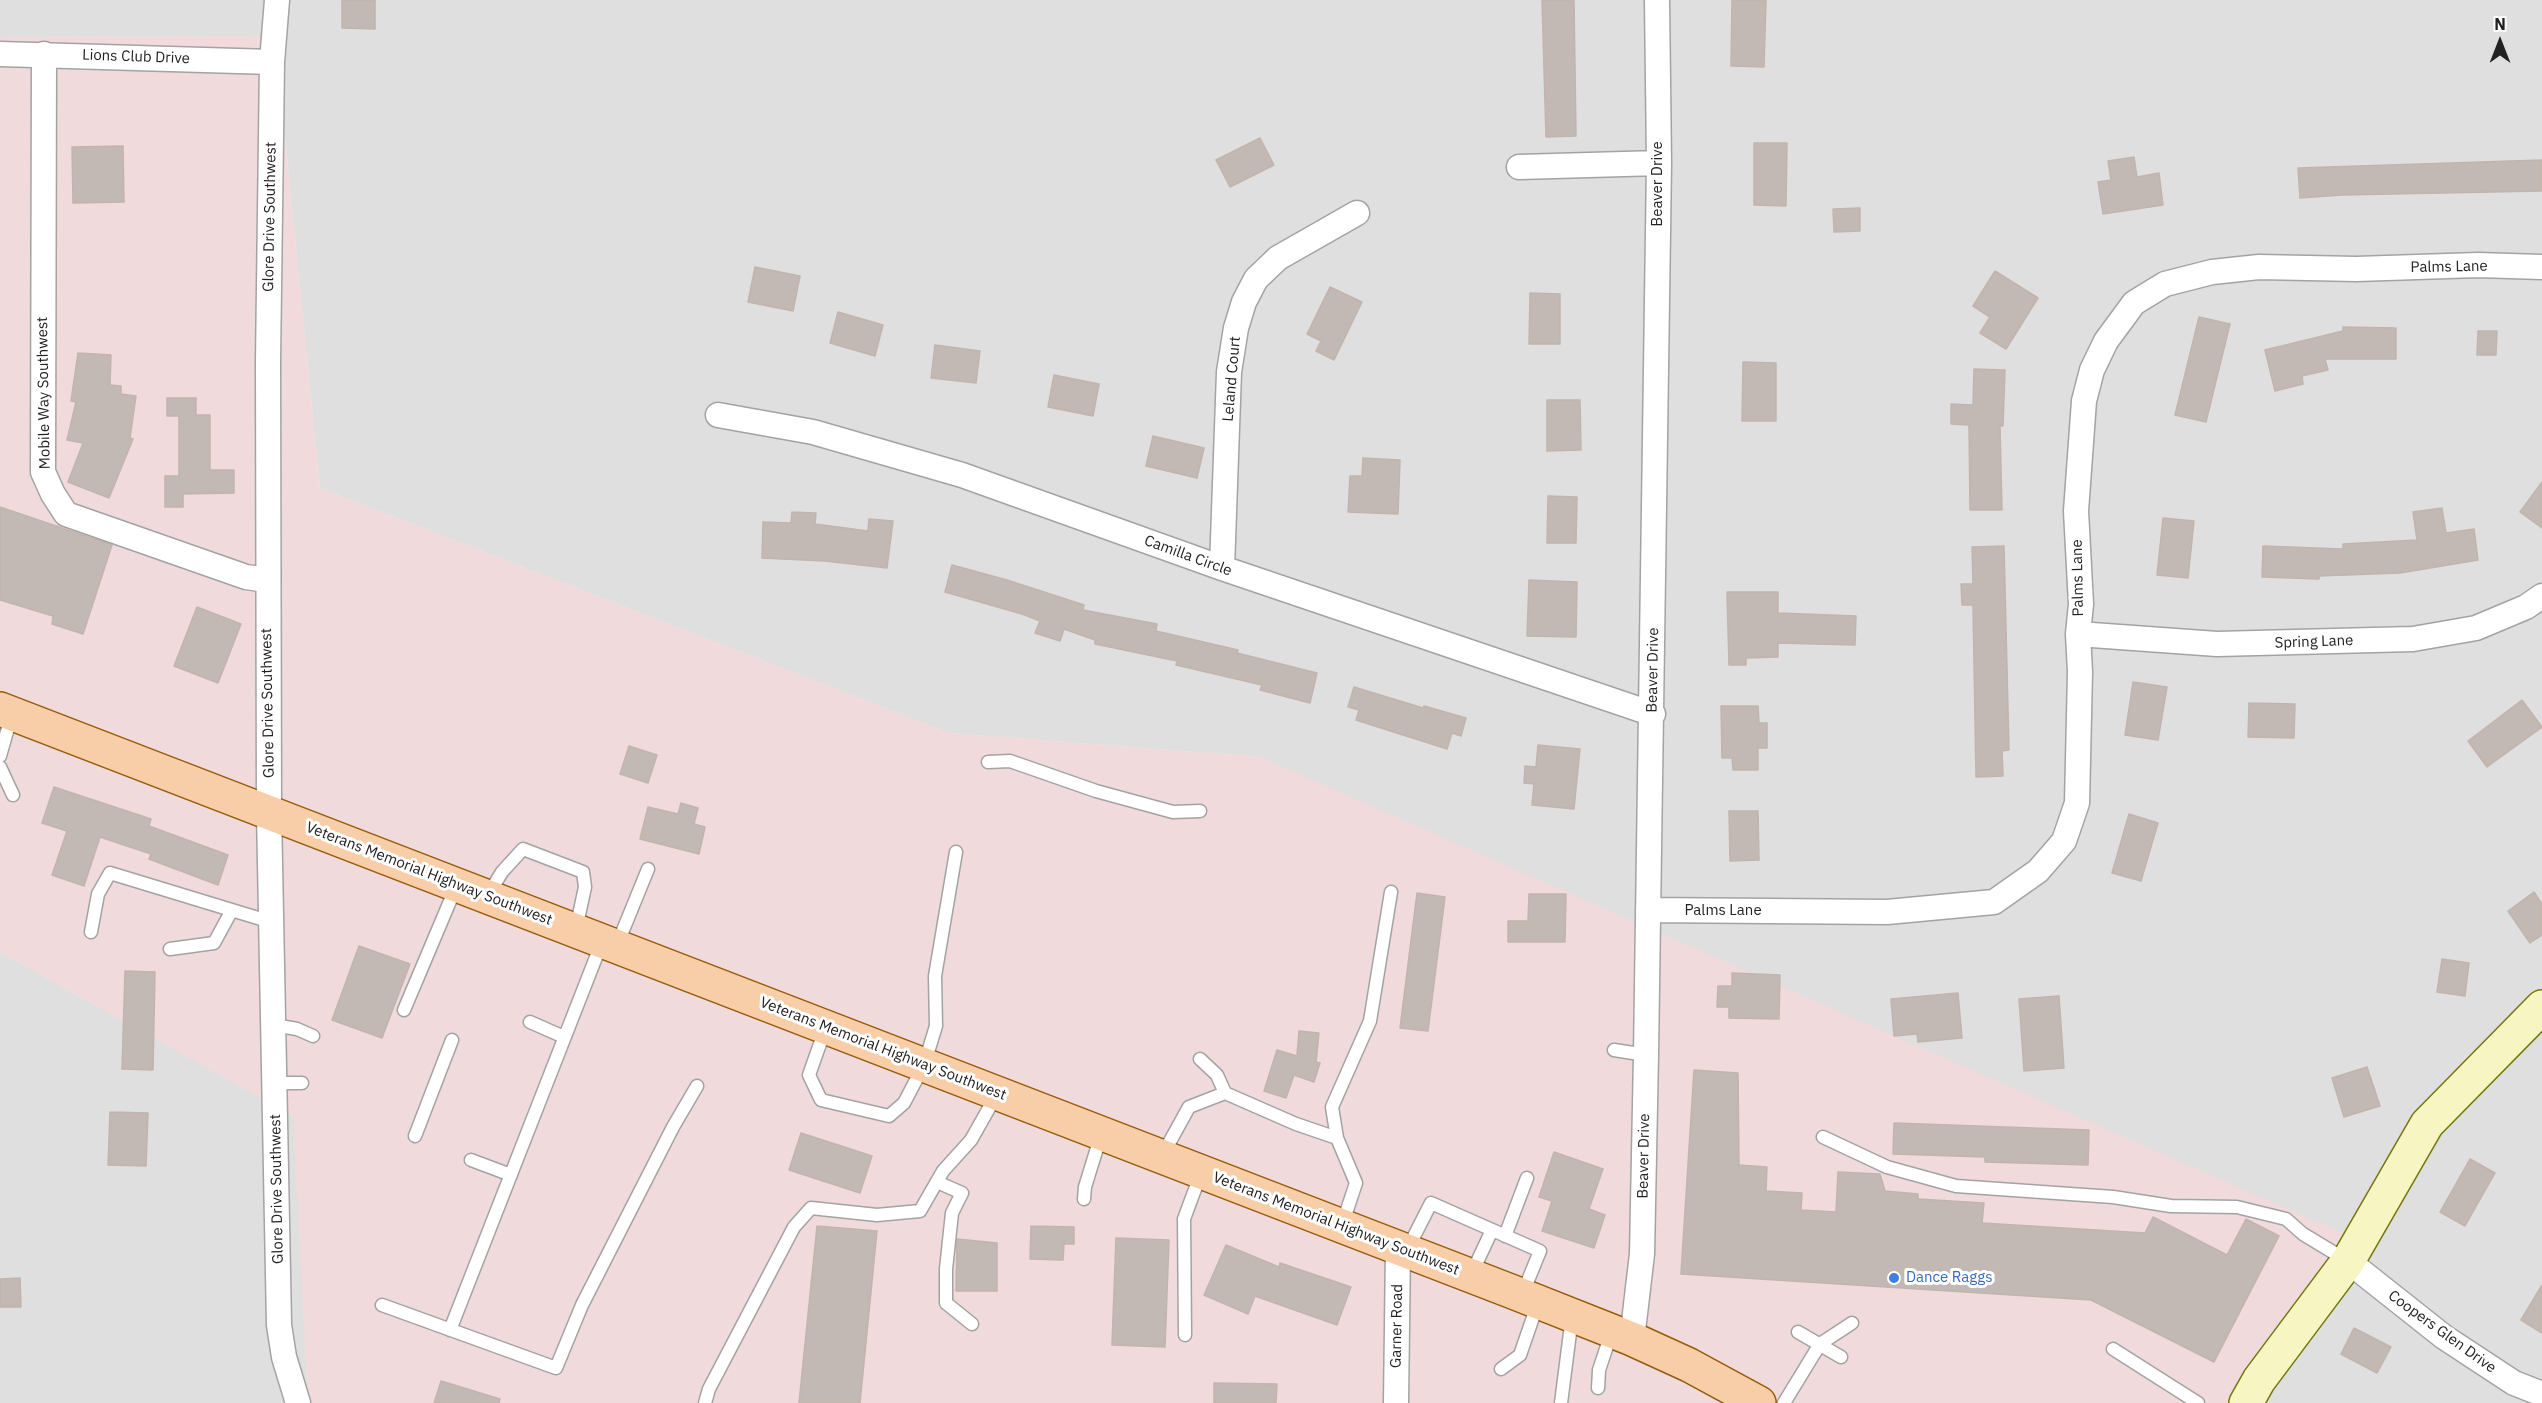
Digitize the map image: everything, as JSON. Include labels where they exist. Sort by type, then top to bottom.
[{"type":"main road","name":"Veterans Memorial Highway Southwest","points":[[6,711],[1530,1298],[1622,1335],[1750,1401]]},
{"type":"street","name":"Glore Drive Southwest","points":[[277,0],[272,62],[267,580],[269,812],[279,1325],[284,1357],[298,1403]]},
{"type":"street","name":"Beaver Drive","points":[[1622,1335],[1642,1254],[1653,714],[1659,163],[1658,0]]},
{"type":"street","name":"Lions Club Drive","points":[[0,54],[272,62]]},
{"type":"street","name":"Mobile Way Southwest","points":[[44,54],[43,472],[66,514],[246,577],[267,580]]},
{"type":"street","points":[[1519,167],[1659,163]]},
{"type":"street","name":"Leland Court","points":[[1222,568],[1229,372],[1236,328],[1244,302],[1256,279],[1278,258],[1357,213]]},
{"type":"street","name":"Palms Lane","points":[[1648,910],[1887,912],[1994,902],[2038,871],[2064,841],[2077,803],[2080,672],[2078,634],[2081,604],[2076,511],[2084,400],[2092,370],[2106,341],[2134,303],[2165,284],[2212,272],[2259,267],[2356,269],[2542,267]]},
{"type":"street","name":"Camilla Circle","points":[[718,415],[813,432],[962,475],[1222,568],[1653,714]]},
{"type":"street","name":"Spring Lane","points":[[2078,634],[2217,644],[2413,639],[2476,628],[2526,608],[2542,596]]},
{"type":"street","points":[[2246,1403],[2259,1380],[2348,1261],[2427,1124],[2542,1007]]},
{"type":"street","name":"Garner Road","points":[[1396,1403],[1402,1250]]},
{"type":"street","name":"Coopers Glen Drive","points":[[2348,1261],[2444,1337],[2514,1383],[2542,1394]]},
{"type":"lane","points":[[0,756],[6,711]]},
{"type":"lane","points":[[988,762],[1010,761],[1095,791],[1173,812],[1200,811]]},
{"type":"lane","points":[[0,766],[13,795]]},
{"type":"lane","points":[[487,896],[502,872],[523,849],[583,872],[598,939]]},
{"type":"lane","points":[[826,1027],[809,1075],[821,1100],[889,1116],[904,1103],[924,1065],[936,1026],[935,976],[956,852]]},
{"type":"lane","points":[[450,1330],[564,1037],[598,939],[648,869]]},
{"type":"lane","points":[[91,932],[98,894],[110,873],[271,922]]},
{"type":"lane","points":[[404,1010],[457,885]]},
{"type":"lane","points":[[1342,1226],[1356,1183],[1337,1138],[1332,1107],[1370,1021],[1390,892]]},
{"type":"lane","points":[[170,950],[214,943],[232,910]]},
{"type":"lane","points":[[530,1022],[564,1037]]},
{"type":"lane","points":[[274,1025],[297,1029],[313,1036]]},
{"type":"lane","points":[[415,1136],[452,1040]]},
{"type":"lane","points":[[1614,1050],[1646,1054]]},
{"type":"lane","points":[[1200,1059],[1217,1075],[1225,1093],[1296,1125],[1337,1138]]},
{"type":"lane","points":[[276,1083],[303,1083]]},
{"type":"lane","points":[[382,1305],[556,1368],[582,1305],[673,1127],[697,1086]]},
{"type":"lane","points":[[705,1403],[709,1389],[794,1227],[811,1208],[877,1215],[920,1212],[943,1171],[971,1140],[998,1093]]},
{"type":"lane","points":[[1162,1157],[1189,1107],[1225,1093]]},
{"type":"lane","points":[[1084,1198],[1085,1187],[1101,1133]]},
{"type":"lane","points":[[1823,1137],[1887,1167],[1956,1186],[2114,1197],[2171,1206],[2237,1207],[2286,1219],[2303,1234],[2348,1261]]},
{"type":"lane","points":[[471,1160],[511,1175]]},
{"type":"lane","points":[[1185,1335],[1184,1219],[1202,1172]]},
{"type":"lane","points":[[1506,1236],[1527,1178]]},
{"type":"lane","points":[[937,1182],[962,1193],[952,1213],[946,1269],[946,1303],[972,1324]]},
{"type":"lane","points":[[1402,1250],[1431,1203],[1540,1251],[1520,1355],[1502,1369]]},
{"type":"lane","points":[[1471,1275],[1492,1230]]},
{"type":"lane","points":[[1561,1403],[1572,1316]]},
{"type":"lane","points":[[1784,1403],[1820,1344],[1852,1323]]},
{"type":"lane","points":[[1798,1332],[1841,1357]]},
{"type":"lane","points":[[1598,1388],[1599,1370],[1622,1335]]},
{"type":"lane","points":[[2113,1349],[2196,1402]]},
{"type":"shaded area","points":[[0,0],[2542,0],[2542,1403],[2251,1403],[1260,757],[949,733],[320,488],[275,36],[0,37]]},
{"type":"shaded area","points":[[275,36],[320,488],[949,733],[1260,757],[2363,1242],[2251,1403],[308,1403],[293,1116],[0,952],[0,37]]},
{"type":"shaded area","points":[[0,952],[294,1116],[308,1403],[0,1403]]},
{"type":"building","points":[[342,0],[375,0],[375,29],[342,28]]},
{"type":"building","points":[[1542,0],[1574,0],[1576,136],[1546,137]]},
{"type":"building","points":[[1732,0],[1766,0],[1764,67],[1731,66]]},
{"type":"building","points":[[1260,138],[1274,165],[1230,187],[1216,160]]},
{"type":"building","points":[[1754,143],[1787,143],[1786,206],[1754,205]]},
{"type":"building","points":[[123,146],[124,202],[73,203],[72,147]]},
{"type":"building","points":[[2134,157],[2137,177],[2159,173],[2163,205],[2103,214],[2098,182],[2111,180],[2108,161]]},
{"type":"building","points":[[2542,160],[2542,191],[2300,198],[2298,168]]},
{"type":"building","points":[[1860,208],[1860,231],[1834,232],[1833,209]]},
{"type":"building","points":[[755,267],[800,276],[793,311],[748,302]]},
{"type":"building","points":[[1995,271],[2038,298],[2006,349],[1980,333],[1990,317],[1973,306]]},
{"type":"building","points":[[1330,287],[1362,302],[1334,360],[1316,351],[1321,341],[1307,334]]},
{"type":"building","points":[[1530,293],[1560,294],[1560,344],[1529,344]]},
{"type":"building","points":[[838,312],[883,325],[875,356],[830,343]]},
{"type":"building","points":[[2199,317],[2230,324],[2206,422],[2175,415]]},
{"type":"building","points":[[2343,327],[2396,328],[2396,359],[2325,359],[2328,370],[2302,376],[2303,384],[2275,391],[2265,350],[2343,331]]},
{"type":"building","points":[[2478,331],[2497,331],[2496,355],[2477,355]]},
{"type":"building","points":[[935,345],[980,351],[976,383],[931,378]]},
{"type":"building","points":[[78,353],[111,355],[110,385],[121,386],[121,394],[136,396],[130,438],[133,439],[109,498],[68,482],[83,443],[67,440],[76,402],[71,401]]},
{"type":"building","points":[[1743,362],[1776,363],[1776,421],[1742,421]]},
{"type":"building","points":[[1974,369],[2005,370],[2003,426],[2000,426],[2002,510],[1970,510],[1969,425],[1951,424],[1951,404],[1973,405]]},
{"type":"building","points":[[1054,375],[1099,384],[1093,416],[1048,407]]},
{"type":"building","points":[[167,398],[196,398],[196,415],[210,415],[210,470],[234,470],[234,493],[183,494],[183,507],[165,507],[165,476],[179,476],[179,416],[167,416]]},
{"type":"building","points":[[1547,400],[1580,400],[1581,450],[1547,451]]},
{"type":"building","points":[[1153,436],[1204,448],[1197,478],[1146,466]]},
{"type":"building","points":[[1363,458],[1400,460],[1398,514],[1348,512],[1350,476],[1362,476]]},
{"type":"building","points":[[2542,482],[2542,528],[2520,512]]},
{"type":"building","points":[[1548,496],[1577,497],[1576,543],[1547,543]]},
{"type":"building","points":[[0,507],[112,545],[83,634],[52,624],[53,616],[0,600]]},
{"type":"building","points":[[2442,508],[2446,533],[2474,529],[2478,560],[2400,573],[2319,576],[2319,579],[2262,577],[2263,546],[2343,549],[2343,544],[2417,540],[2413,512]]},
{"type":"building","points":[[792,512],[816,513],[815,524],[868,531],[869,519],[893,521],[887,568],[825,561],[762,558],[763,522],[791,523]]},
{"type":"building","points":[[2163,518],[2194,521],[2188,578],[2157,575]]},
{"type":"building","points":[[2004,546],[2009,750],[2002,751],[2003,776],[1976,777],[1973,605],[1962,605],[1961,584],[1973,584],[1972,547]]},
{"type":"building","points":[[952,565],[1084,605],[1083,610],[1157,624],[1156,631],[1238,650],[1237,653],[1317,673],[1310,703],[1260,690],[1262,685],[1176,665],[1177,661],[1095,644],[1095,640],[1064,629],[1060,641],[1035,633],[1040,621],[945,592]]},
{"type":"building","points":[[1529,580],[1577,582],[1576,637],[1527,636]]},
{"type":"building","points":[[1727,592],[1778,592],[1778,613],[1856,616],[1855,645],[1778,643],[1778,657],[1746,658],[1746,665],[1729,665]]},
{"type":"building","points":[[197,607],[241,624],[218,683],[174,666]]},
{"type":"building","points":[[2133,682],[2167,687],[2158,740],[2125,735]]},
{"type":"building","points":[[1354,687],[1423,708],[1424,706],[1466,718],[1461,736],[1452,733],[1447,749],[1356,720],[1359,710],[1348,707]]},
{"type":"building","points":[[2522,700],[2542,727],[2487,767],[2468,741]]},
{"type":"building","points":[[2249,703],[2295,704],[2294,738],[2248,737]]},
{"type":"building","points":[[1721,706],[1758,706],[1759,723],[1767,723],[1767,748],[1758,748],[1758,770],[1733,770],[1732,758],[1722,758]]},
{"type":"building","points":[[1538,745],[1580,749],[1574,809],[1532,805],[1534,784],[1524,783],[1525,766],[1536,767]]},
{"type":"building","points":[[629,746],[657,755],[648,783],[620,774]]},
{"type":"building","points":[[54,787],[151,819],[149,826],[228,855],[218,885],[149,859],[151,854],[100,837],[84,886],[52,875],[67,831],[42,823]]},
{"type":"building","points":[[681,803],[698,808],[694,824],[705,827],[699,854],[640,839],[648,807],[678,814]]},
{"type":"building","points":[[1729,811],[1758,811],[1759,860],[1730,861]]},
{"type":"building","points":[[2129,814],[2158,823],[2141,881],[2112,873]]},
{"type":"building","points":[[2534,892],[2542,904],[2542,935],[2530,943],[2508,911]]},
{"type":"building","points":[[1417,893],[1445,897],[1428,1031],[1400,1028]]},
{"type":"building","points":[[1529,894],[1566,894],[1565,942],[1508,942],[1508,921],[1528,921]]},
{"type":"building","points":[[359,946],[410,964],[382,1038],[332,1020]]},
{"type":"building","points":[[2442,959],[2469,963],[2465,996],[2437,992]]},
{"type":"building","points":[[125,971],[155,972],[153,1070],[122,1069]]},
{"type":"building","points":[[1732,973],[1780,975],[1779,1019],[1729,1018],[1729,1007],[1717,1007],[1718,986],[1732,986]]},
{"type":"building","points":[[1958,993],[1962,1038],[1918,1042],[1917,1034],[1894,1036],[1891,999]]},
{"type":"building","points":[[2059,996],[2064,1068],[2024,1071],[2019,999]]},
{"type":"building","points":[[1299,1031],[1319,1033],[1316,1062],[1320,1063],[1314,1082],[1294,1075],[1286,1098],[1264,1091],[1277,1050],[1297,1056]]},
{"type":"building","points":[[2367,1067],[2380,1106],[2344,1117],[2332,1078]]},
{"type":"building","points":[[1694,1070],[1738,1073],[1739,1165],[1767,1167],[1766,1191],[1802,1193],[1801,1210],[1836,1212],[1838,1172],[1880,1174],[1885,1191],[1918,1194],[1918,1199],[1984,1203],[1982,1223],[2145,1233],[2153,1217],[2227,1255],[2246,1219],[2279,1236],[2214,1362],[2091,1300],[1681,1274]]},
{"type":"building","points":[[110,1112],[148,1113],[146,1166],[108,1165]]},
{"type":"building","points":[[1894,1123],[2089,1130],[2088,1165],[1985,1162],[1985,1157],[1893,1154]]},
{"type":"building","points":[[801,1133],[872,1156],[860,1193],[789,1170]]},
{"type":"building","points":[[1554,1152],[1603,1169],[1589,1209],[1605,1215],[1594,1248],[1542,1231],[1552,1201],[1539,1197]]},
{"type":"building","points":[[2470,1159],[2495,1173],[2465,1226],[2440,1212]]},
{"type":"building","points":[[817,1226],[877,1231],[860,1403],[799,1403]]},
{"type":"building","points":[[1031,1226],[1074,1227],[1074,1244],[1064,1244],[1063,1260],[1030,1259]]},
{"type":"building","points":[[1116,1238],[1169,1240],[1165,1347],[1112,1345]]},
{"type":"building","points":[[957,1239],[997,1243],[997,1291],[956,1291]]},
{"type":"building","points":[[1226,1245],[1279,1267],[1280,1263],[1351,1287],[1337,1325],[1255,1296],[1248,1314],[1204,1295]]},
{"type":"building","points":[[20,1278],[21,1307],[0,1307],[0,1279]]},
{"type":"building","points":[[2542,1285],[2542,1333],[2521,1320]]},
{"type":"building","points":[[2354,1328],[2391,1347],[2377,1373],[2341,1354]]},
{"type":"building","points":[[441,1381],[500,1399],[499,1403],[434,1403]]},
{"type":"building","points":[[1214,1383],[1277,1384],[1276,1403],[1214,1403]]},
{"type":"place","name":"Dance Raggs","points":[[1894,1278]]}]
